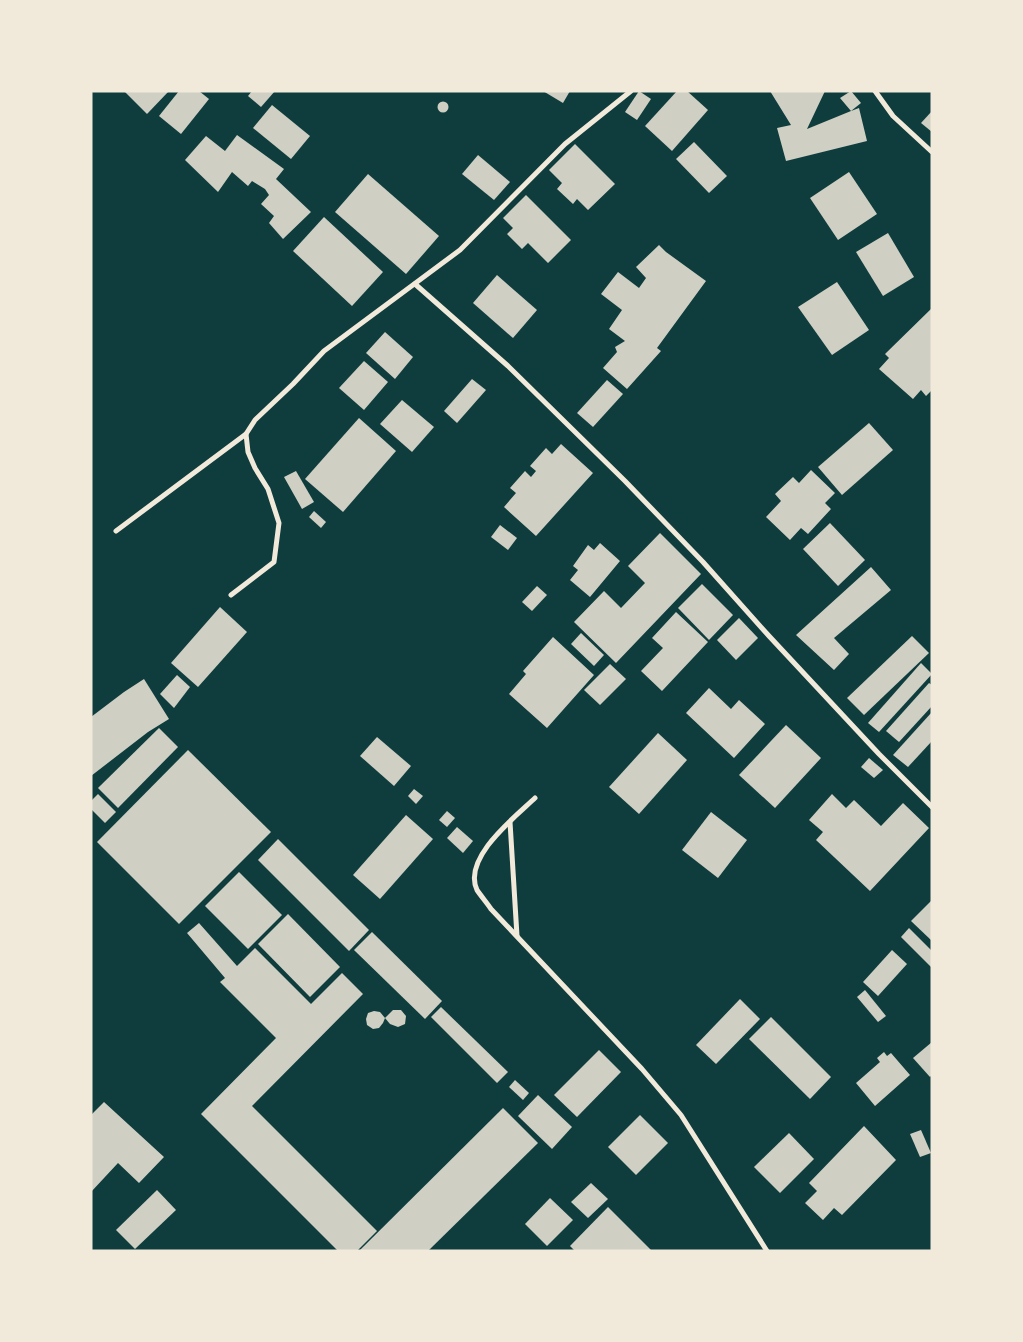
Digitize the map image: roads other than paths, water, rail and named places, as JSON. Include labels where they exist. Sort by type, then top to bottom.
[{"type":"street","points":[[116,531],[246,434],[255,420],[324,351],[460,250],[566,144],[631,91]]},
{"type":"street","points":[[875,91],[893,116],[932,152]]},
{"type":"street","points":[[415,284],[508,366],[625,481],[703,562],[768,636],[872,747],[932,807]]},
{"type":"street","points":[[231,595],[274,562],[279,523],[268,489],[248,452],[246,434]]},
{"type":"street","points":[[535,798],[482,853],[475,868],[477,889],[491,909],[635,1062],[681,1115],[767,1251]]},
{"type":"street","points":[[510,822],[517,936]]}]
